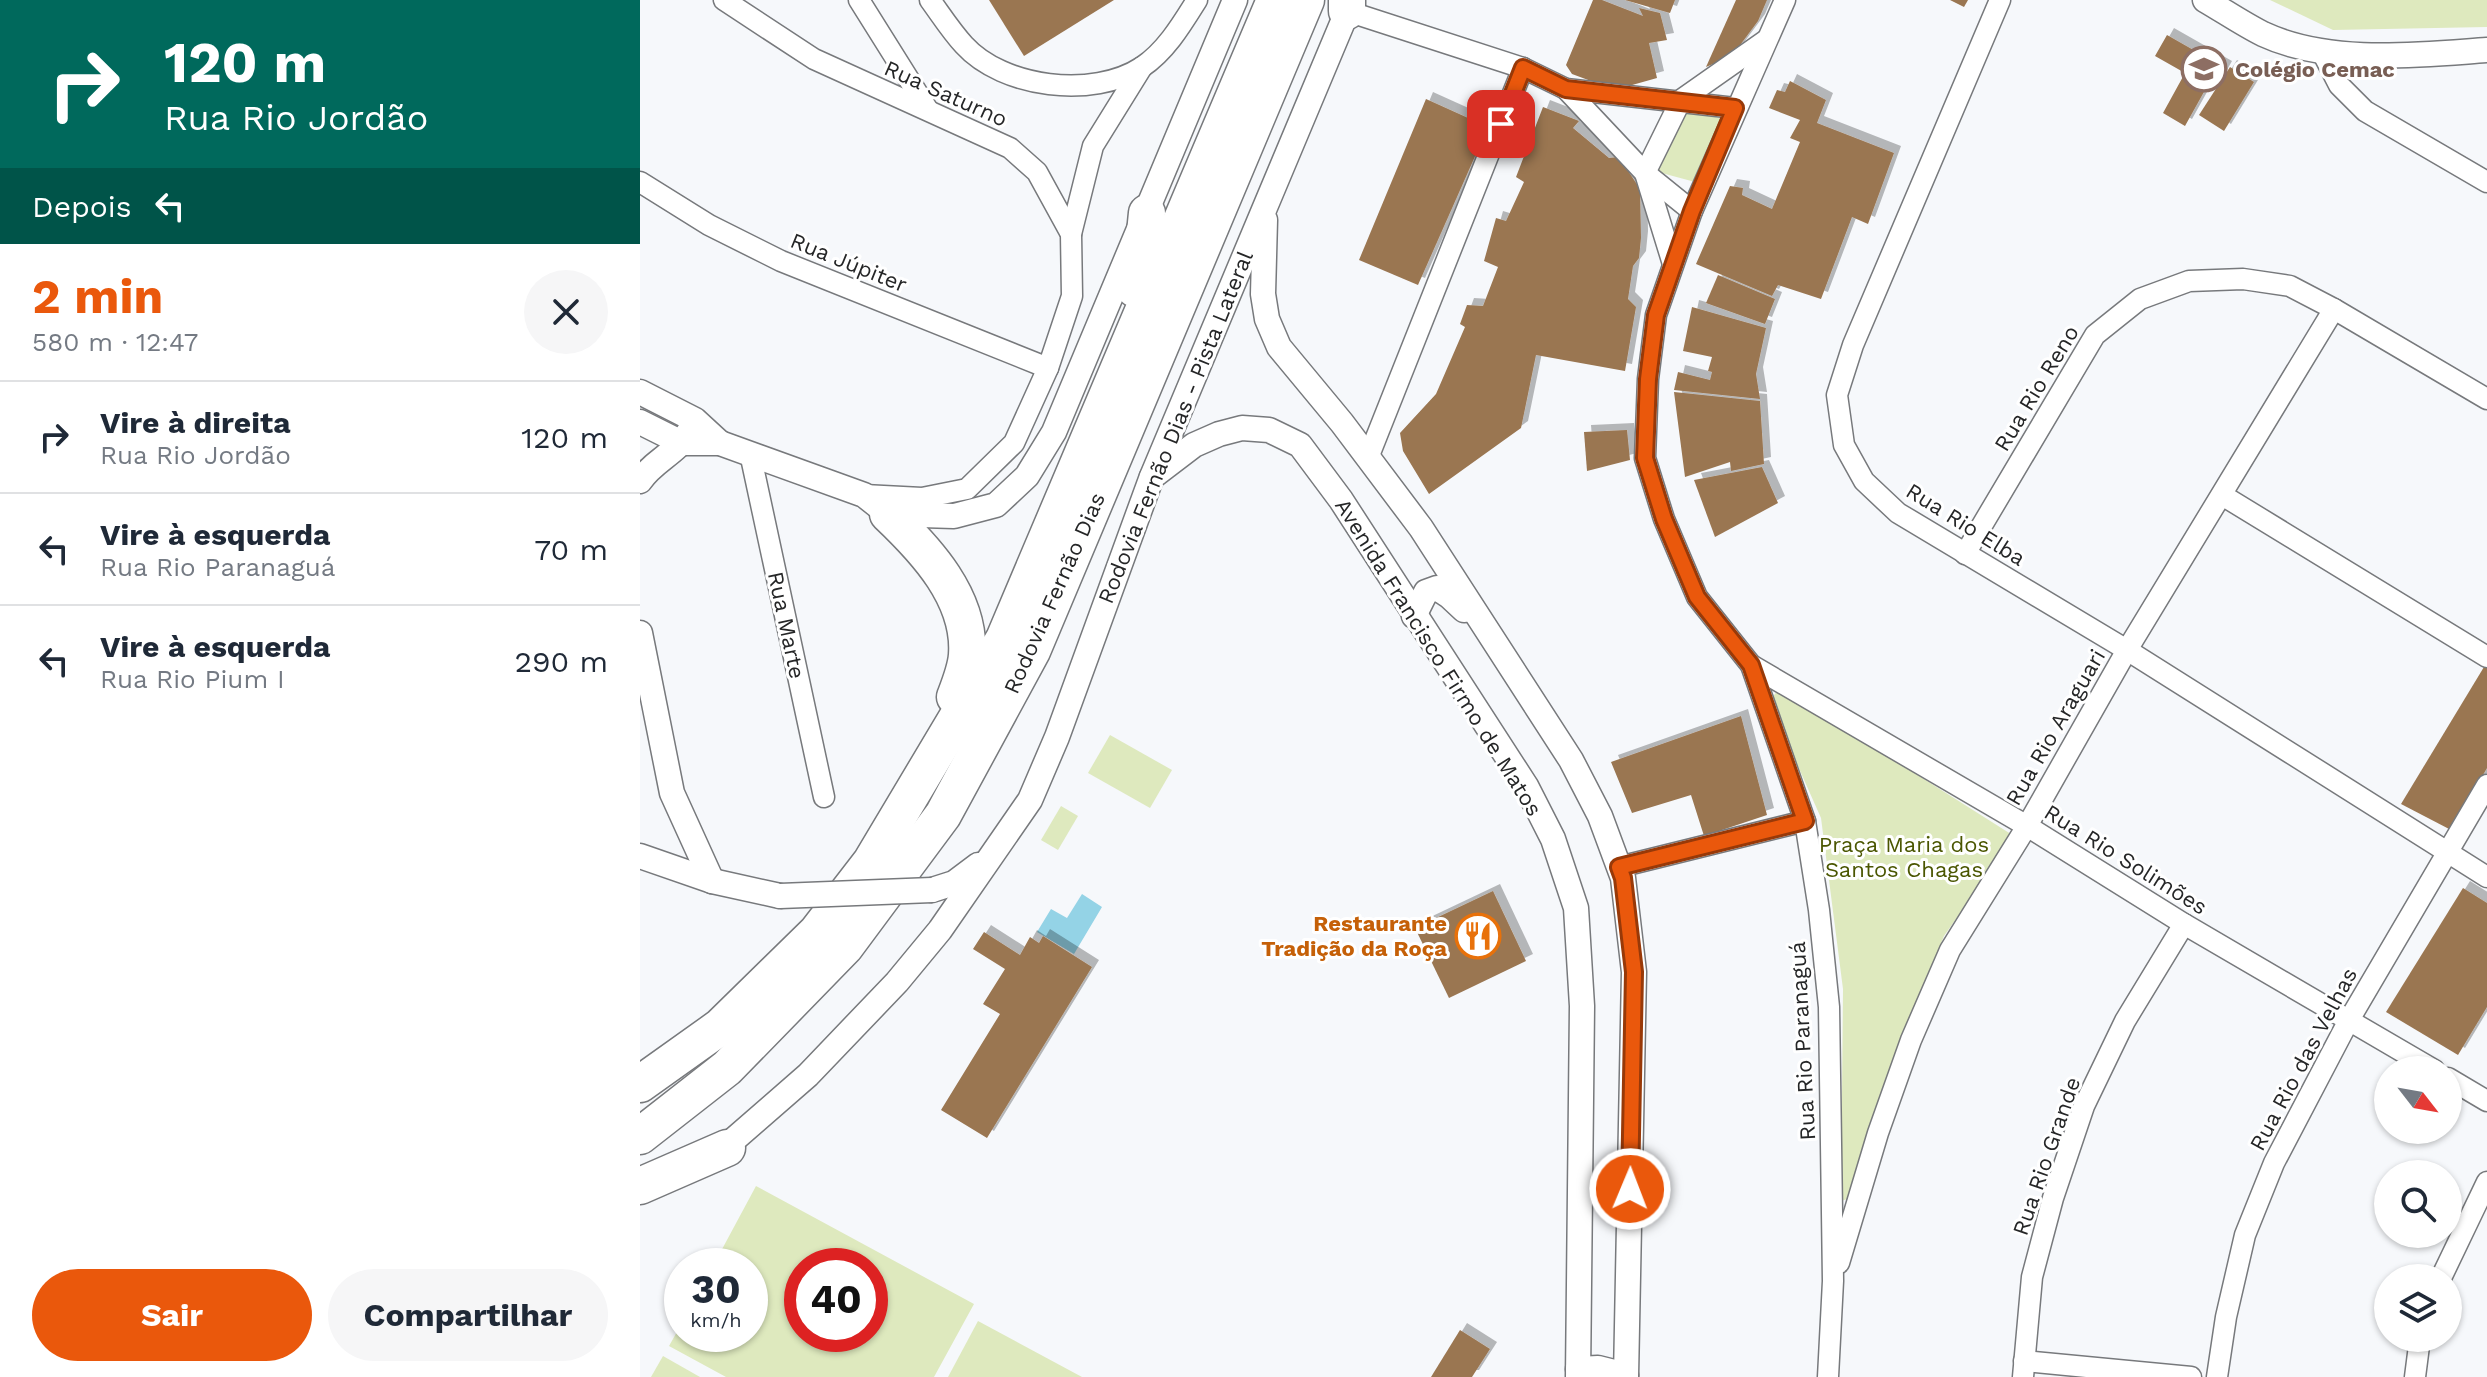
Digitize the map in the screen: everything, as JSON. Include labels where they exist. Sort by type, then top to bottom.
[{"type":"highway","name":"Rodovia Fernão Dias","points":[[640,1084],[720,1027],[817,932],[871,862],[1004,639],[1275,0]]},
{"type":"highway","name":"Rodovia Fernão Dias","points":[[640,1136],[727,1068],[845,947],[943,815],[1032,651],[1306,0]]},
{"type":"highway","points":[[1078,465],[1082,435],[1141,273],[1147,213]]},
{"type":"highway","points":[[871,862],[874,848],[952,705],[967,655],[957,600],[920,544],[876,504]]},
{"type":"highway","points":[[640,1186],[727,1148]]},
{"type":"street","name":"Rua Saturno","points":[[724,0],[814,59],[1010,148],[1037,172],[1071,234],[1072,296],[1048,368],[1014,443],[967,489],[876,504]]},
{"type":"street","points":[[859,0],[928,110]]},
{"type":"street","points":[[930,0],[965,46],[990,66],[1018,76],[1050,86],[1078,86],[1112,80],[1142,67]]},
{"type":"street","points":[[1071,234],[1093,146],[1142,67],[1173,38],[1197,0]]},
{"type":"street","points":[[640,422],[682,443],[720,443],[750,453],[876,504],[954,516],[996,505],[1027,476],[1054,432],[1235,0]]},
{"type":"street","name":"Rua Rio Paranaguá","points":[[1785,0],[1692,211],[1656,315],[1648,379],[1645,458],[1664,519],[1697,597],[1751,665],[1805,821],[1819,910],[1829,1007],[1833,1281],[1828,1377]]},
{"type":"street","name":"Rua Rio Elba","points":[[2000,0],[1853,345],[1837,395],[1844,445],[1864,481],[1898,513],[2127,650],[2487,877]]},
{"type":"street","points":[[2205,0],[2264,35],[2321,50],[2389,57],[2487,50]]},
{"type":"street","points":[[1349,4],[1523,68],[1566,89],[1735,108]]},
{"type":"street","name":"Rodovia Fernão Dias - Pista Lateral","points":[[996,852],[1030,800],[1057,737],[1151,479],[1349,4]]},
{"type":"street","points":[[1673,264],[1645,173],[1681,100],[1766,39]]},
{"type":"street","points":[[2321,50],[2339,85],[2365,111],[2487,182]]},
{"type":"street","points":[[1368,458],[1523,68]]},
{"type":"street","points":[[1566,89],[1645,173],[1692,211]]},
{"type":"street","name":"Rua Júpiter","points":[[640,182],[709,225],[781,261],[1048,368]]},
{"type":"street","points":[[1266,202],[1263,294],[1267,319],[1279,347],[1421,528],[1571,760],[1600,816],[1623,878],[1634,972],[1626,1376],[1598,1368],[1578,1373]]},
{"type":"street","name":"Rua Rio Reno","points":[[1965,554],[2095,335],[2140,299],[2189,281],[2243,279],[2290,286],[2487,399]]},
{"type":"street","name":"Rua Rio Araguari","points":[[1833,1281],[1878,1133],[1911,1040],[1950,950],[2334,309]]},
{"type":"street","points":[[640,392],[695,420],[720,443]]},
{"type":"street","points":[[640,481],[650,467],[682,443],[695,420]]},
{"type":"street","name":"Avenida Francisco Firmo de Matos","points":[[1151,479],[1194,445],[1242,428],[1269,430],[1300,445],[1341,500],[1526,786],[1553,839],[1576,908],[1582,1006],[1578,1373]]},
{"type":"street","name":"Rua Marte","points":[[750,453],[824,797]]},
{"type":"street","points":[[2222,495],[2487,657]]},
{"type":"street","points":[[1414,616],[1426,592],[1437,588],[1449,596],[1493,641]]},
{"type":"street","points":[[640,633],[672,793],[712,881]]},
{"type":"street","name":"Rua Rio Solimões","points":[[1751,665],[2410,1056]]},
{"type":"street","name":"Rua Rio das Velhas","points":[[2217,1377],[2226,1317],[2245,1235],[2274,1163],[2349,1020],[2487,785]]},
{"type":"street","points":[[1619,867],[1805,821]]},
{"type":"street","points":[[640,856],[712,881],[780,896],[932,890],[954,883],[996,852]]},
{"type":"street","points":[[640,1206],[727,1148],[808,1075],[897,982],[940,930],[996,852]]},
{"type":"street","name":"Rua Rio Grande","points":[[2023,1369],[2032,1277],[2053,1198],[2084,1106],[2125,1021],[2184,924]]},
{"type":"street","points":[[2462,1086],[2487,1101]]},
{"type":"street","points":[[2448,1264],[2487,1182]]},
{"type":"street","points":[[2415,1377],[2418,1352]]},
{"type":"street","points":[[2023,1369],[2191,1377]]},
{"type":"green space","points":[[2270,0],[2487,0],[2487,27],[2333,30]]},
{"type":"green space","points":[[1685,108],[1722,119],[1695,182],[1658,172]]},
{"type":"green space","name":"Praça Maria dos Santos Chagas","points":[[1780,688],[2014,836],[1944,936],[1898,1047],[1854,1197],[1841,1201],[1843,989],[1821,818],[1769,701]]},
{"type":"green space","points":[[1110,735],[1172,770],[1150,808],[1088,773]]},
{"type":"green space","points":[[1061,806],[1078,816],[1058,850],[1041,840]]},
{"type":"green space","points":[[756,1186],[871,1248],[784,1248],[784,1352],[888,1352],[888,1257],[974,1304],[934,1377],[726,1377],[680,1352],[768,1352],[768,1248],[723,1248]]},
{"type":"green space","points":[[978,1321],[1082,1377],[948,1377]]},
{"type":"green space","points":[[663,1356],[700,1377],[651,1377]]},
{"type":"water","points":[[1082,894],[1102,907],[1074,954],[1037,932],[1051,909],[1067,918]]},
{"type":"building","points":[[989,0],[1114,0],[1024,56]]},
{"type":"building","points":[[1593,0],[1602,0],[1643,16],[1639,8],[1660,13],[1667,40],[1649,43],[1657,78],[1625,87],[1599,84],[1572,74],[1566,65]]},
{"type":"building","points":[[1625,0],[1675,0],[1670,13]]},
{"type":"building","points":[[1736,0],[1767,0],[1758,21],[1732,56],[1706,67]]},
{"type":"building","points":[[1950,0],[1968,0],[1964,7]]},
{"type":"building","name":"Colégio Cemac","points":[[2167,35],[2225,68],[2216,84],[2210,81],[2185,126],[2163,113],[2185,73],[2155,56]]},
{"type":"building","points":[[2230,67],[2254,82],[2224,131],[2199,115]]},
{"type":"building","points":[[1790,81],[1826,100],[1817,123],[1894,153],[1868,224],[1852,217],[1821,299],[1778,285],[1772,296],[1696,264],[1730,186],[1743,188],[1742,195],[1772,209],[1800,142],[1790,138],[1800,120],[1769,108],[1777,90],[1785,92]]},
{"type":"building","points":[[1426,99],[1488,127],[1418,285],[1359,260]]},
{"type":"building","points":[[1543,107],[1579,121],[1573,128],[1609,158],[1619,157],[1640,189],[1639,258],[1633,266],[1628,299],[1636,307],[1625,371],[1536,355],[1521,428],[1429,494],[1403,451],[1400,433],[1436,394],[1465,327],[1460,324],[1467,305],[1483,306],[1498,267],[1484,261],[1496,218],[1506,221],[1524,182],[1516,177]]},
{"type":"building","points":[[1718,275],[1775,299],[1765,324],[1706,303]]},
{"type":"building","points":[[1692,307],[1766,328],[1756,374],[1760,399],[1674,390],[1678,372],[1710,380],[1712,372],[1708,371],[1712,357],[1683,351]]},
{"type":"building","points":[[1674,392],[1760,401],[1764,464],[1731,471],[1730,462],[1685,477]]},
{"type":"building","points":[[1627,430],[1630,460],[1587,471],[1584,432]]},
{"type":"building","points":[[1762,467],[1778,503],[1715,537],[1694,480]]},
{"type":"building","points":[[2487,662],[2487,768],[2451,830],[2401,804]]},
{"type":"building","points":[[1741,716],[1767,815],[1704,836],[1691,795],[1632,813],[1611,762]]},
{"type":"building","points":[[2463,888],[2487,903],[2487,1007],[2458,1055],[2386,1012]]},
{"type":"building","points":[[1493,891],[1526,961],[1449,998],[1415,928]]},
{"type":"building","points":[[984,932],[1020,955],[1030,937],[1039,943],[1043,936],[1092,967],[987,1138],[941,1110],[1000,1014],[983,1004],[1005,969],[973,949]]},
{"type":"building","points":[[1460,1330],[1490,1349],[1472,1377],[1431,1377]]},
{"type":"place","name":"Colégio Cemac","points":[[2204,69]]},
{"type":"place","name":"Restaurante Tradição da Roça","points":[[1478,936]]},
{"type":"route","points":[[1501,124],[1523,68],[1566,89],[1735,108],[1692,211],[1656,315],[1648,379],[1645,458],[1664,519],[1697,597],[1751,665],[1805,821],[1619,867],[1623,878],[1634,972],[1630,1189]]}]
